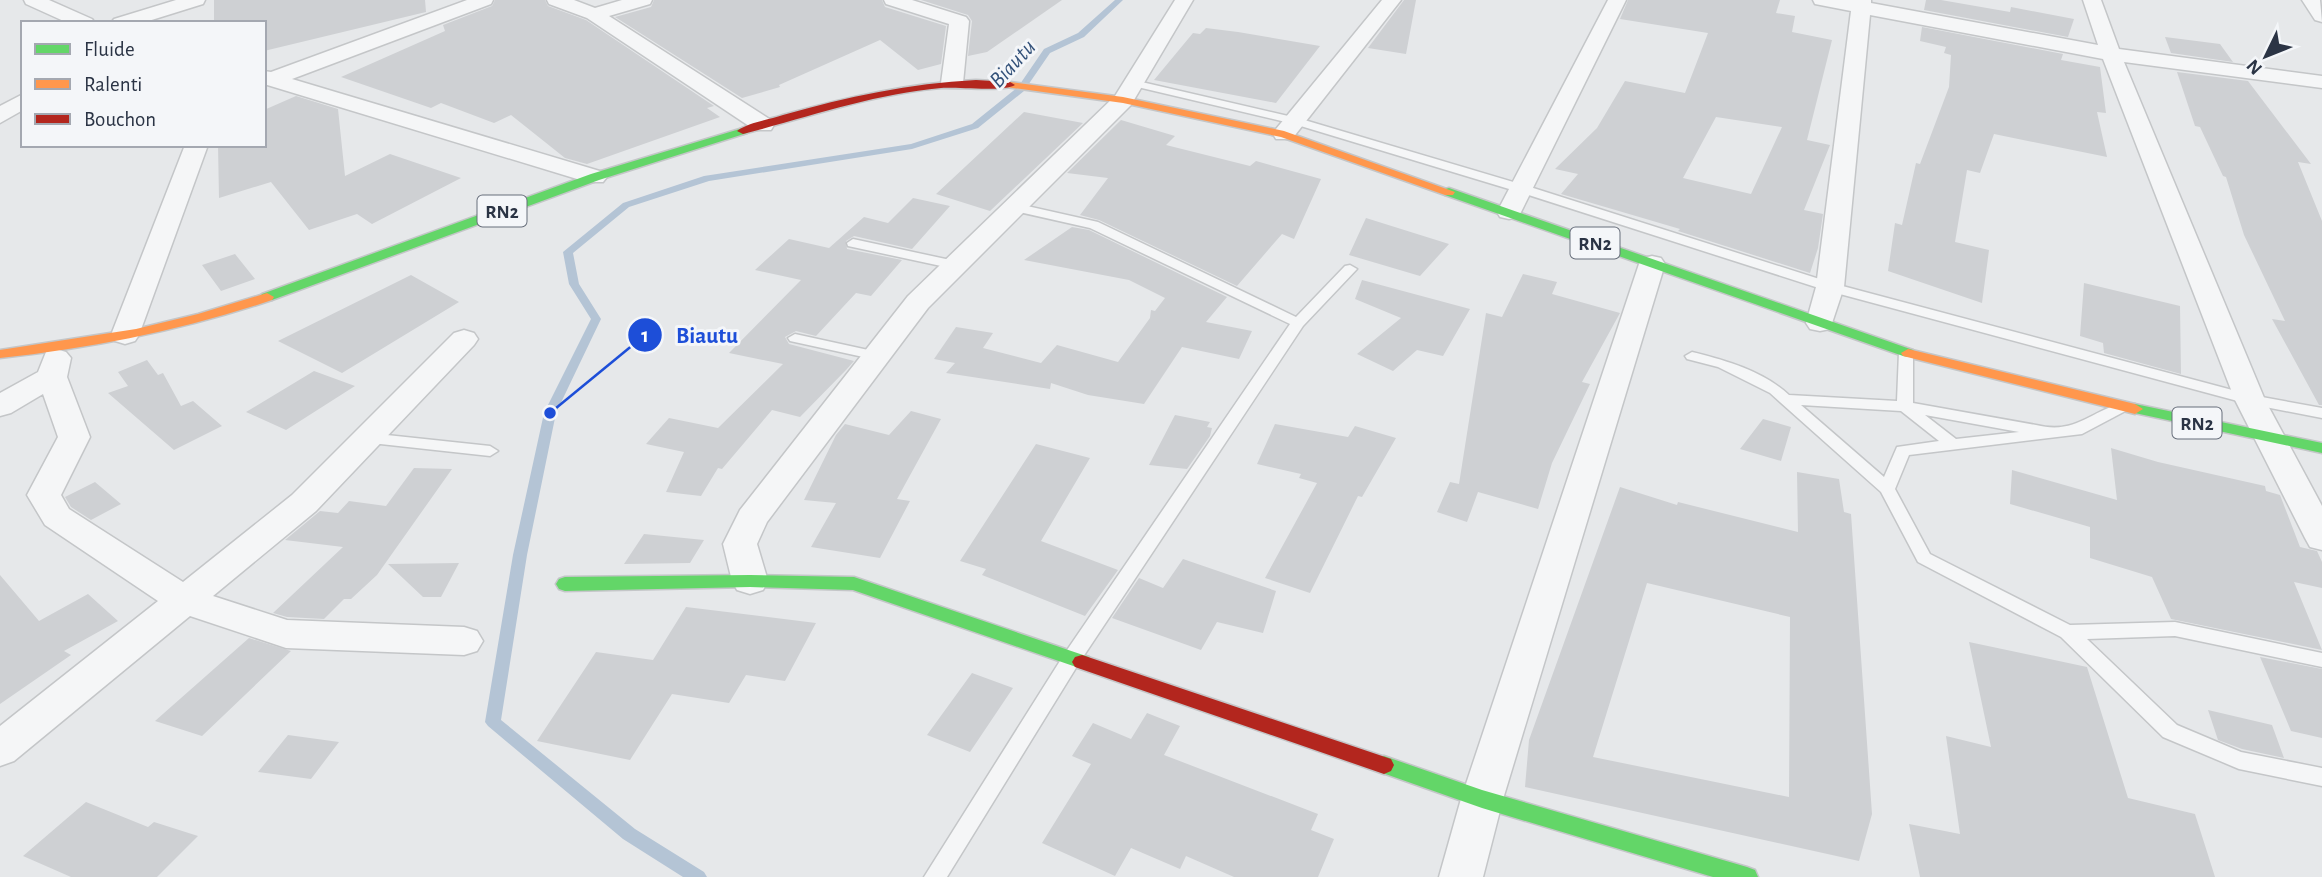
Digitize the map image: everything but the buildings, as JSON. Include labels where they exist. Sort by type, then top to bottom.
[{"type":"main road","name":"RN2","points":[[0,354],[55,362],[125,335],[247,304],[595,177],[834,105],[952,83],[1006,83],[1049,88],[1128,91],[1291,127],[1509,212],[1906,352],[2124,407],[2322,448]]},
{"type":"main road","points":[[565,584],[750,581],[854,584],[1482,799],[1747,877]]},
{"type":"street","points":[[33,0],[80,21]]},
{"type":"street","points":[[128,21],[196,0]]},
{"type":"street","points":[[268,78],[484,0]]},
{"type":"street","points":[[556,0],[594,14],[762,125]]},
{"type":"street","points":[[594,14],[643,0]]},
{"type":"street","points":[[893,0],[959,21],[952,83]]},
{"type":"street","points":[[750,581],[740,544],[752,518],[918,302],[1128,91],[1184,0]]},
{"type":"street","points":[[1291,127],[1392,0]]},
{"type":"street","points":[[1509,212],[1617,0]]},
{"type":"street","points":[[1822,0],[1861,4],[2110,54],[2322,82]]},
{"type":"street","points":[[2092,0],[2110,54],[2250,400],[2322,538]]},
{"type":"street","points":[[2311,0],[2322,16]]},
{"type":"street","points":[[1820,323],[1830,288],[1861,4]]},
{"type":"street","points":[[268,78],[595,177]]},
{"type":"street","points":[[0,116],[21,101]]},
{"type":"street","points":[[125,335],[196,147]]},
{"type":"street","points":[[1461,877],[1482,799],[1652,264]]},
{"type":"street","points":[[0,749],[304,503],[464,339]]},
{"type":"street","points":[[0,406],[55,362],[74,437],[44,495],[57,517],[184,600],[286,634],[464,641]]},
{"type":"lane","points":[[1291,127],[1523,188],[1830,288],[2250,400],[2322,413]]},
{"type":"lane","points":[[1014,207],[1094,225],[1298,323]]},
{"type":"lane","points":[[853,243],[955,265]]},
{"type":"lane","points":[[935,877],[1072,658],[1298,323],[1350,269]]},
{"type":"lane","points":[[795,338],[877,356]]},
{"type":"lane","points":[[1905,406],[1906,352]]},
{"type":"lane","points":[[1692,356],[1723,363],[1775,390],[1887,489],[1924,558],[2067,632],[2170,731],[2239,760],[2322,777]]},
{"type":"lane","points":[[1785,399],[1905,406],[2052,433]]},
{"type":"lane","points":[[1905,406],[1952,444]]},
{"type":"lane","points":[[1887,489],[1902,451],[2082,429],[2124,407]]},
{"type":"lane","points":[[368,438],[490,451]]},
{"type":"lane","points":[[2067,632],[2175,629],[2322,660]]},
{"type":"waterway","name":"Biautu","points":[[698,877],[629,834],[493,722],[520,555],[550,413],[596,319],[574,284],[568,252],[626,205],[707,178],[912,146],[975,126],[1021,89],[1047,51],[1081,35],[1119,0]]},
{"type":"traffic: fast","points":[[267,297],[595,177],[743,131]]},
{"type":"traffic: fast","points":[[1449,192],[1908,353]]},
{"type":"traffic: fast","points":[[2135,409],[2322,448]]},
{"type":"traffic: fast","points":[[565,584],[750,581],[854,584],[1082,662]]},
{"type":"traffic: fast","points":[[1384,765],[1482,799],[1747,877]]},
{"type":"traffic: slow","points":[[1010,85],[1123,100],[1284,134],[1449,192]]},
{"type":"traffic: slow","points":[[0,354],[68,346],[170,326],[267,297]]},
{"type":"traffic: slow","points":[[1908,353],[2135,409]]},
{"type":"traffic: jam","points":[[743,131],[841,103],[908,89],[942,85],[1010,85]]},
{"type":"traffic: jam","points":[[1082,662],[1384,765]]},
{"type":"place","name":"Biautu","points":[[550,413]]}]
